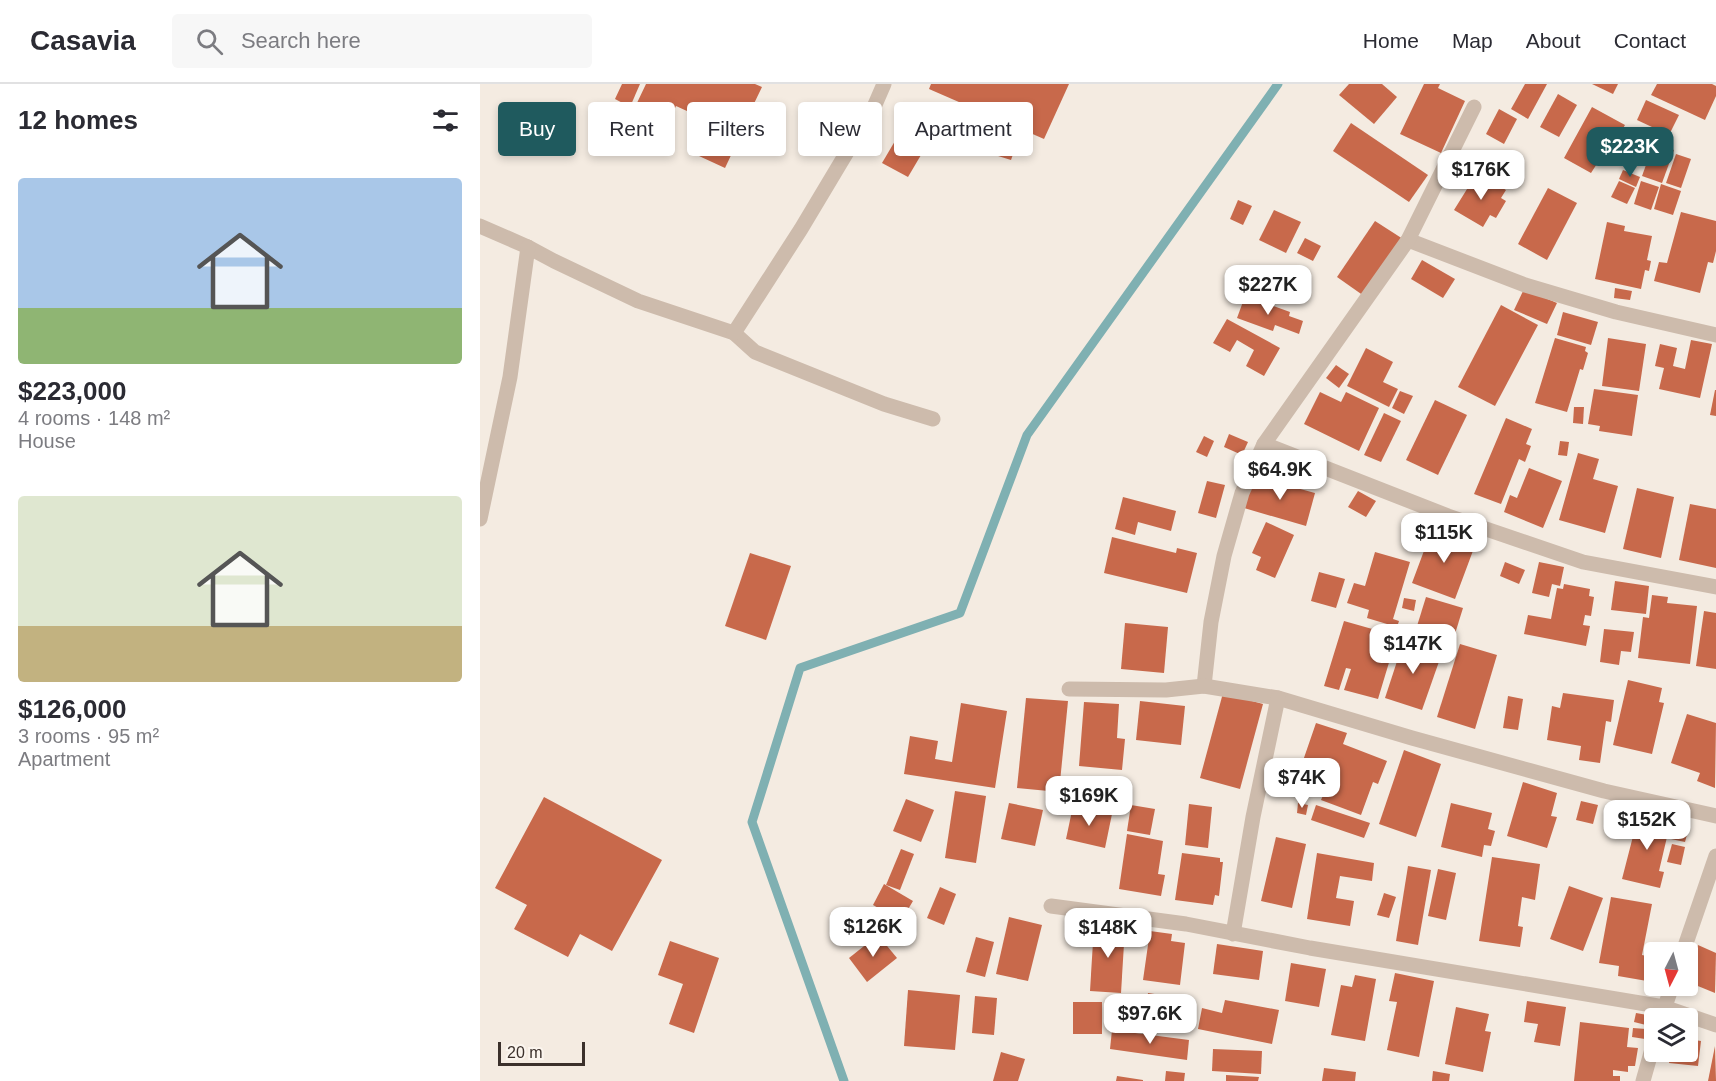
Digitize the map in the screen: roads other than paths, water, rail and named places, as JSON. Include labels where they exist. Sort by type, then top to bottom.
[{"type":"street","points":[[734,333],[801,229],[874,107],[884,84]]},
{"type":"street","points":[[1204,686],[1210,622],[1224,556],[1242,493],[1264,444],[1408,240],[1474,106]]},
{"type":"street","points":[[480,226],[528,246],[638,301],[734,333],[755,352],[884,404],[933,419]]},
{"type":"street","points":[[1408,240],[1525,285],[1616,312],[1716,335]]},
{"type":"street","points":[[480,519],[510,377],[528,246]]},
{"type":"street","points":[[1264,444],[1448,516],[1583,562],[1716,587]]},
{"type":"street","points":[[1069,689],[1166,690],[1204,686],[1278,698],[1604,791],[1716,816]]},
{"type":"street","points":[[1233,934],[1253,818],[1278,698]]},
{"type":"street","points":[[1686,942],[1716,856]]},
{"type":"street","points":[[1051,906],[1186,924],[1644,1009]]},
{"type":"street","points":[[1698,1021],[1716,1025]]},
{"type":"street","points":[[1643,1081],[1648,1062]]},
{"type":"waterway","points":[[844,1081],[752,822],[800,668],[960,613],[1027,435],[1278,84]]}]
